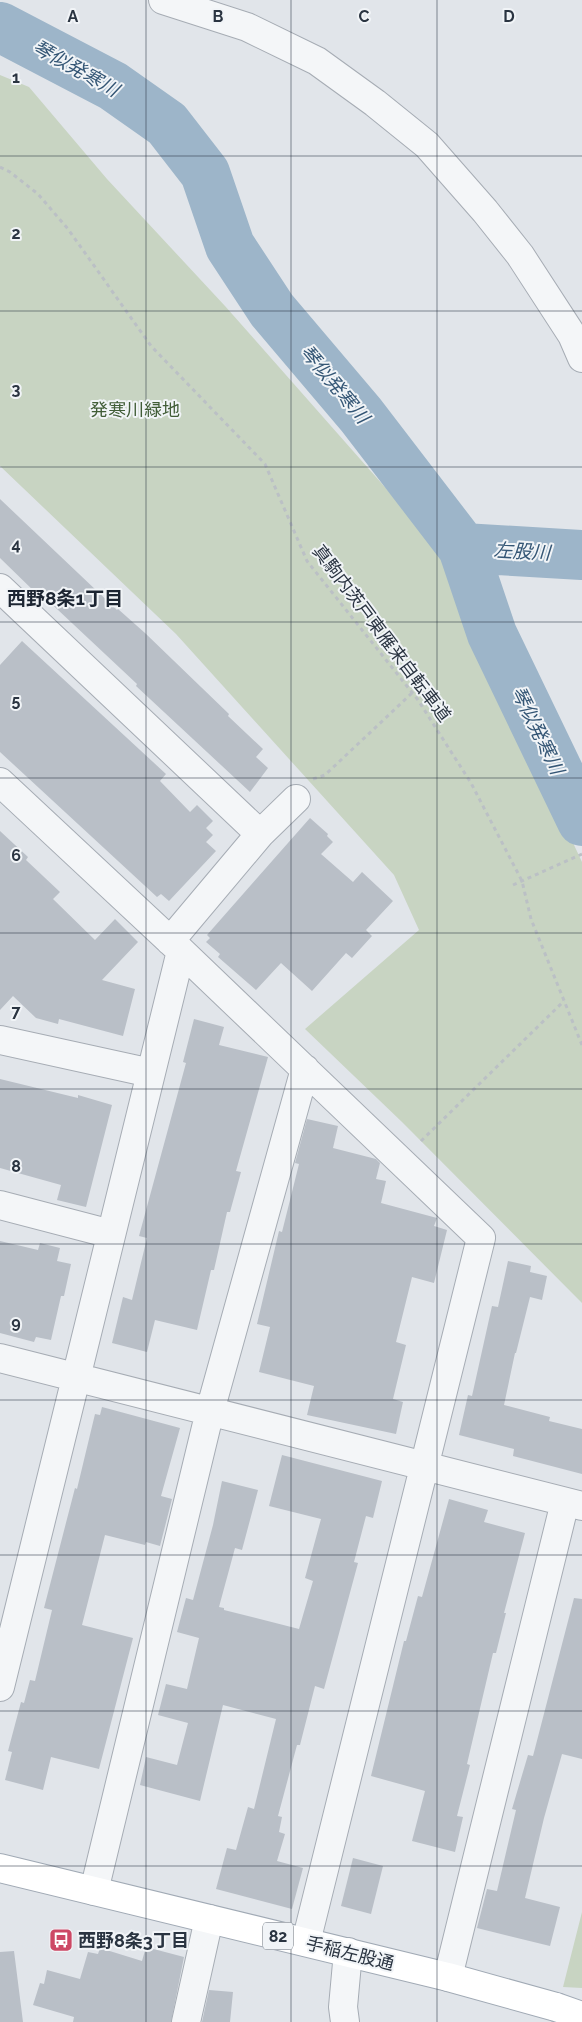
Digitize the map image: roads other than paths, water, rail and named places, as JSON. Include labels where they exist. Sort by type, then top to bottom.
[{"type":"main road","name":"手稲左股通","points":[[0,1868],[448,1977],[582,2016]]},
{"type":"street","points":[[163,0],[247,27],[317,61],[375,103],[427,146],[485,211],[520,255],[572,335],[582,358]]},
{"type":"street","points":[[0,588],[260,834]]},
{"type":"street","points":[[0,782],[305,1069],[481,1238],[306,1942]]},
{"type":"street","points":[[0,1687],[151,1073],[175,946],[260,834],[303,790]]},
{"type":"street","points":[[0,1040],[151,1073]]},
{"type":"street","points":[[94,1891],[210,1411],[305,1069]]},
{"type":"street","points":[[0,1205],[111,1234]]},
{"type":"street","points":[[0,1358],[574,1504],[448,1977]]},
{"type":"street","points":[[186,2022],[209,1919]]},
{"type":"street","points":[[345,2022],[343,2007],[348,1952]]},
{"type":"waterway","name":"琴似発寒川","points":[[0,27],[113,86],[167,124],[205,173],[230,246],[272,310],[361,415],[463,548],[492,634],[582,821]]},
{"type":"waterway","name":"左股川","points":[[463,548],[582,555]]},
{"type":"place","name":"西野8条3丁目","points":[[61,1940]]},
{"type":"district","name":"西野8条1丁目","points":[[65,598]]},
{"type":"park label","name":"発寒川緑地","points":[[135,409]]}]
